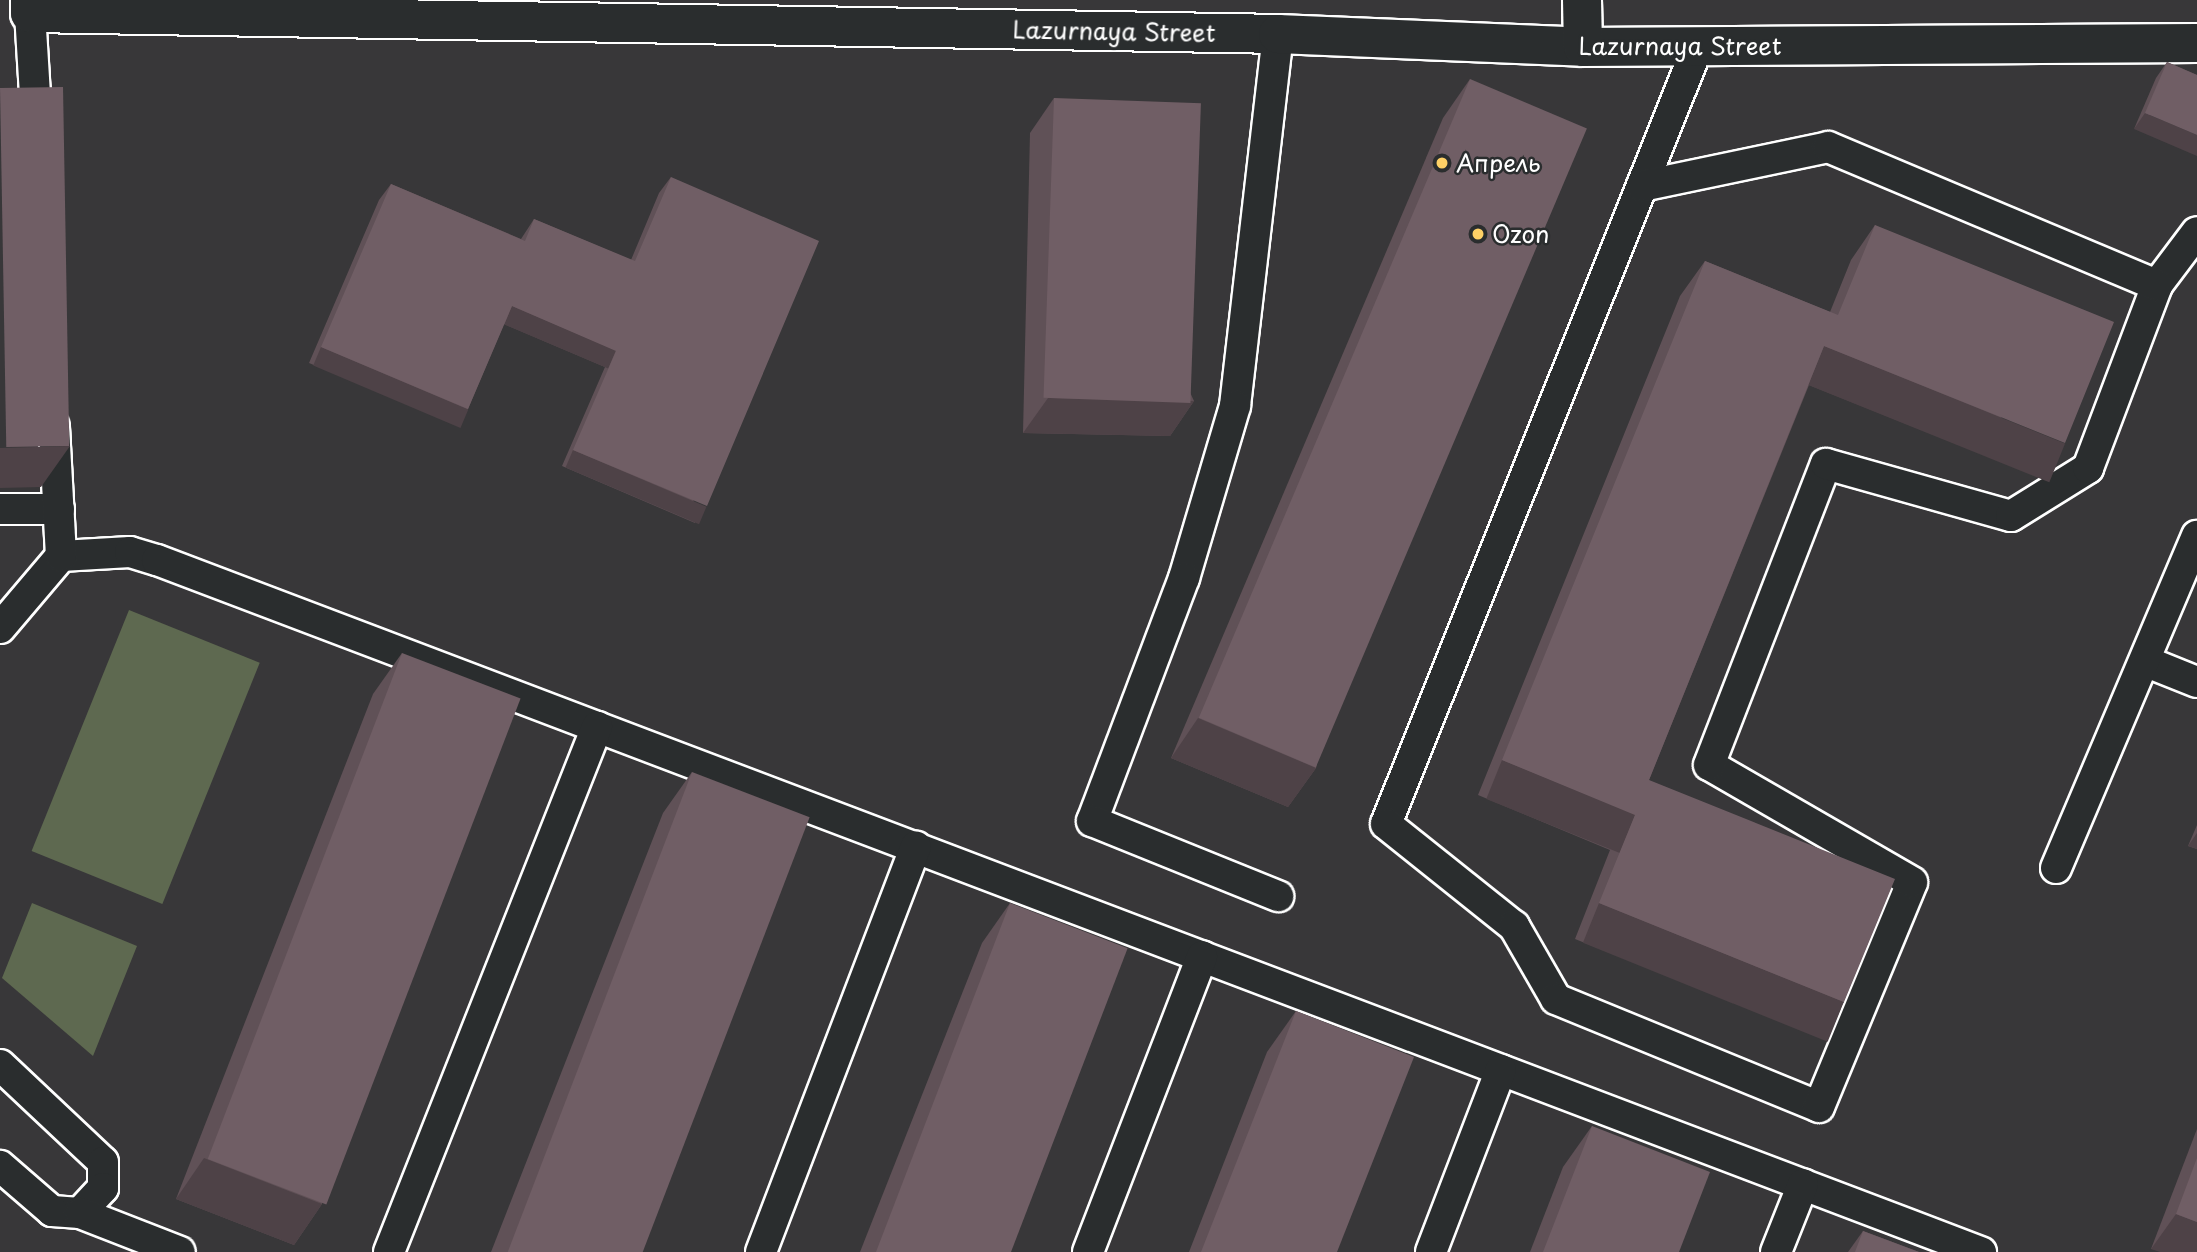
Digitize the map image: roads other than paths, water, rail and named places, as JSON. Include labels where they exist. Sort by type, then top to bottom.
[{"type":"street","points":[[1582,0],[1583,47]]},
{"type":"street","name":"Lazurnaya Street","points":[[30,7],[1278,33],[1583,47],[2197,43]]},
{"type":"lane","points":[[30,7],[39,165]]},
{"type":"lane","points":[[1278,33],[1235,406],[1184,578],[1092,821],[1278,896]]},
{"type":"lane","points":[[1698,46],[1386,824],[1514,926],[1556,999],[1819,1107],[1912,882],[1709,765],[1826,464],[2011,516],[2088,468],[2157,285],[2197,232]]},
{"type":"lane","points":[[1642,186],[1828,147],[2157,285]]},
{"type":"lane","points":[[0,628],[61,556],[52,399]]},
{"type":"lane","points":[[0,509],[59,509]]},
{"type":"lane","points":[[2056,868],[2147,662],[2197,536]]},
{"type":"lane","points":[[61,556],[130,552],[157,560],[1981,1252]]},
{"type":"lane","points":[[2147,662],[2197,682]]},
{"type":"lane","points":[[389,1252],[597,727]]},
{"type":"lane","points":[[761,1252],[916,848]]},
{"type":"lane","points":[[1088,1252],[1202,956]]},
{"type":"lane","points":[[0,1065],[103,1161],[103,1188],[80,1213]]},
{"type":"lane","points":[[1431,1252],[1501,1070]]},
{"type":"lane","points":[[0,1166],[52,1211],[80,1213],[180,1252]]},
{"type":"lane","points":[[1776,1252],[1803,1184]]},
{"type":"place","name":"Апрель","points":[[1442,163]]},
{"type":"place","name":"Ozon","points":[[1478,234]]}]
